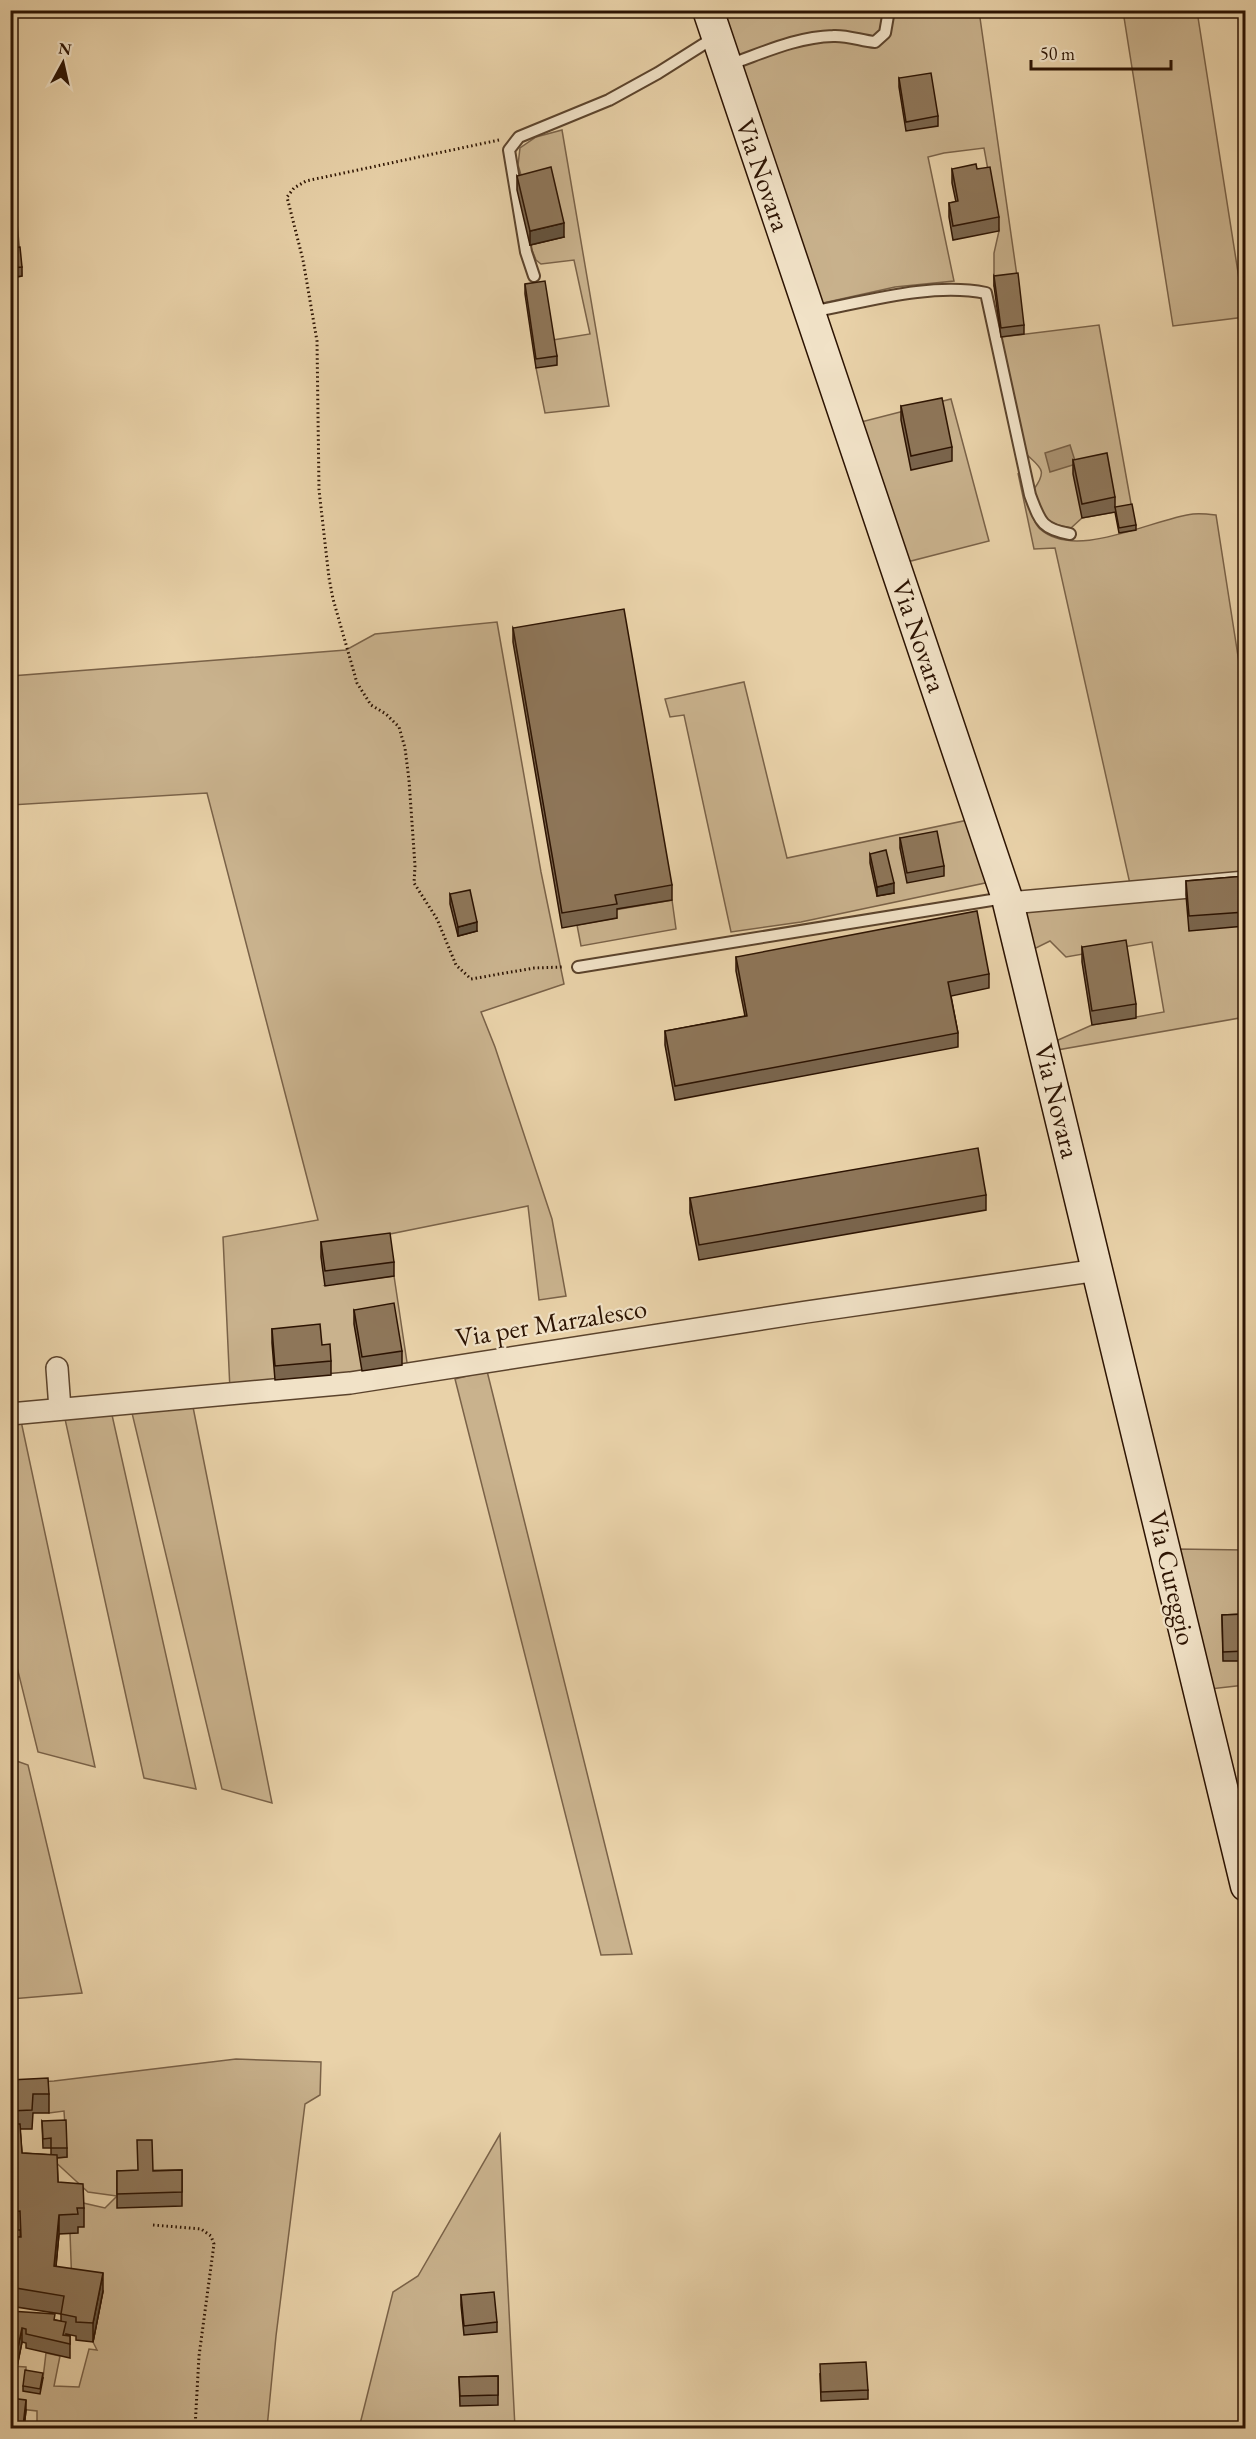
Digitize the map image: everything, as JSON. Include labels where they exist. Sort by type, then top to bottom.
[{"type":"main road","name":"Via Novara","points":[[712,24],[1008,901],[1098,1270]]},
{"type":"main road","name":"Via Cureggio","points":[[1098,1270],[1245,1886]]},
{"type":"street","points":[[1008,901],[1245,882]]},
{"type":"street","name":"Via per Marzalesco","points":[[10,1414],[350,1383],[806,1312],[1098,1270]]},
{"type":"street","points":[[57,1368],[60,1410]]},
{"type":"lane","points":[[726,65],[775,47],[808,39],[836,36],[875,42],[885,33],[889,10]]},
{"type":"lane","points":[[534,276],[524,241],[509,150],[519,137],[609,100],[658,73],[712,24]]},
{"type":"lane","points":[[810,312],[942,290],[969,290],[986,293],[1030,495],[1039,519],[1051,531],[1070,534]]},
{"type":"lane","points":[[578,967],[1008,901]]},
{"type":"path","points":[[519,137],[490,141],[306,181],[294,188],[287,197],[303,260],[317,341],[317,460],[328,578],[357,683],[371,705],[386,714],[399,727],[409,780],[414,883],[437,919],[456,965],[471,979],[534,968],[578,967]]},
{"type":"path","points":[[153,2225],[201,2229],[211,2236],[214,2244],[199,2356],[195,2428]]},
{"type":"shaded area","points":[[717,11],[979,11],[1018,283],[994,286],[994,253],[999,231],[984,148],[928,157],[954,281],[895,287],[814,305]]},
{"type":"shaded area","points":[[1123,11],[1197,11],[1245,317],[1173,326]]},
{"type":"shaded area","points":[[562,130],[609,406],[545,413],[536,368],[553,340],[590,334],[574,260],[541,264],[536,260],[530,245],[525,188],[518,165],[520,148],[536,137]]},
{"type":"shaded area","points":[[10,148],[22,276],[11,278],[10,278]]},
{"type":"shaded area","points":[[1099,325],[1132,509],[1082,518],[1071,528],[1048,521],[1041,512],[1034,489],[1041,477],[1041,472],[1038,465],[1024,452],[1001,337]]},
{"type":"shaded area","points":[[951,399],[989,541],[907,562],[861,422]]},
{"type":"shaded area","points":[[1070,445],[1076,464],[1050,472],[1045,453]]},
{"type":"shaded area","points":[[1018,473],[1036,524],[1055,538],[1073,541],[1093,540],[1176,517],[1193,514],[1216,515],[1245,701],[1245,871],[1130,884],[1055,548],[1034,549]]},
{"type":"shaded area","points":[[497,622],[541,872],[564,984],[481,1012],[495,1047],[552,1219],[566,1296],[539,1300],[528,1206],[390,1234],[325,1285],[394,1276],[408,1369],[230,1390],[223,1237],[318,1220],[207,793],[11,805],[11,676],[346,650],[375,634]]},
{"type":"shaded area","points":[[744,682],[787,858],[973,819],[990,876],[985,883],[801,922],[731,932],[684,715],[670,717],[665,699]]},
{"type":"shaded area","points":[[1245,890],[1245,1017],[1057,1050],[1058,1040],[1092,1025],[1164,1012],[1152,942],[1066,957],[1050,941],[1032,950],[1023,910]]},
{"type":"shaded area","points":[[672,900],[676,929],[581,946],[577,925],[617,918],[615,910]]},
{"type":"shaded area","points":[[487,1371],[632,1954],[601,1955],[455,1379]]},
{"type":"shaded area","points":[[193,1407],[272,1803],[222,1789],[132,1413]]},
{"type":"shaded area","points":[[112,1415],[196,1789],[144,1778],[65,1419]]},
{"type":"shaded area","points":[[21,1421],[95,1767],[38,1752],[11,1643],[10,1422]]},
{"type":"shaded area","points":[[1177,1549],[1245,1550],[1245,1685],[1210,1689]]},
{"type":"shaded area","points":[[11,1759],[28,1765],[82,1993],[11,1999]]},
{"type":"shaded area","points":[[236,2059],[321,2062],[320,2095],[305,2104],[267,2428],[37,2428],[37,2411],[11,2408],[11,2366],[26,2367],[26,2375],[43,2378],[46,2353],[60,2356],[54,2386],[79,2387],[89,2349],[97,2350],[93,2342],[103,2292],[72,2287],[70,2233],[77,2227],[83,2203],[105,2208],[117,2196],[88,2192],[51,2158],[67,2157],[64,2111],[49,2113],[11,2084]]},
{"type":"shaded area","points":[[500,2134],[515,2428],[359,2428],[393,2292],[418,2276]]},
{"type":"building","points":[[931,73],[938,116],[906,122],[899,78]]},
{"type":"building","points":[[976,164],[977,169],[990,167],[999,217],[953,226],[949,203],[958,201],[952,169]]},
{"type":"building","points":[[551,167],[564,223],[530,231],[517,176]]},
{"type":"building","points":[[20,247],[22,267],[10,268],[10,248]]},
{"type":"building","points":[[1018,273],[1024,325],[1001,328],[994,276]]},
{"type":"building","points":[[545,281],[557,356],[536,359],[525,284]]},
{"type":"building","points":[[942,398],[952,447],[911,456],[901,406]]},
{"type":"building","points":[[1107,453],[1115,497],[1082,504],[1073,460]]},
{"type":"building","points":[[1132,504],[1136,525],[1119,528],[1115,507]]},
{"type":"building","points":[[624,609],[672,885],[615,895],[617,904],[562,913],[513,628]]},
{"type":"building","points":[[937,831],[944,866],[907,873],[900,838]]},
{"type":"building","points":[[886,850],[894,883],[877,887],[870,854]]},
{"type":"building","points":[[1245,876],[1245,912],[1189,916],[1186,881]]},
{"type":"building","points":[[470,890],[477,922],[458,927],[450,894]]},
{"type":"building","points":[[977,911],[989,974],[948,982],[958,1033],[675,1086],[665,1031],[747,1016],[736,957]]},
{"type":"building","points":[[1126,940],[1136,1004],[1092,1011],[1082,947]]},
{"type":"building","points":[[978,1148],[986,1195],[699,1245],[690,1198]]},
{"type":"building","points":[[390,1233],[394,1262],[325,1271],[321,1242]]},
{"type":"building","points":[[394,1303],[402,1351],[362,1357],[354,1310]]},
{"type":"building","points":[[320,1324],[322,1345],[330,1344],[331,1361],[275,1366],[272,1329]]},
{"type":"building","points":[[1245,1614],[1245,1651],[1223,1652],[1222,1615]]},
{"type":"building","points":[[48,2078],[49,2094],[33,2094],[32,2110],[10,2111],[10,2080]]},
{"type":"building","points":[[66,2120],[67,2148],[51,2148],[51,2138],[43,2139],[42,2121]]},
{"type":"building","points":[[10,2124],[20,2124],[22,2153],[57,2155],[58,2182],[83,2184],[84,2208],[77,2208],[78,2214],[59,2215],[54,2266],[103,2273],[93,2323],[76,2322],[76,2317],[61,2314],[64,2296],[10,2287],[10,2237],[21,2237],[20,2211],[10,2212]]},
{"type":"building","points":[[137,2140],[152,2140],[153,2171],[182,2170],[182,2192],[117,2194],[117,2171],[138,2170]]},
{"type":"building","points":[[494,2292],[497,2322],[464,2326],[461,2295]]},
{"type":"building","points":[[10,2311],[55,2314],[54,2320],[66,2322],[63,2335],[70,2336],[70,2344],[26,2334],[26,2329],[22,2328],[17,2352],[10,2352]]},
{"type":"building","points":[[866,2362],[868,2390],[821,2392],[820,2364]]},
{"type":"building","points":[[25,2370],[43,2373],[40,2389],[23,2386]]},
{"type":"building","points":[[498,2376],[498,2395],[460,2396],[459,2377]]},
{"type":"building","points":[[10,2398],[26,2400],[23,2426],[10,2424]]}]
